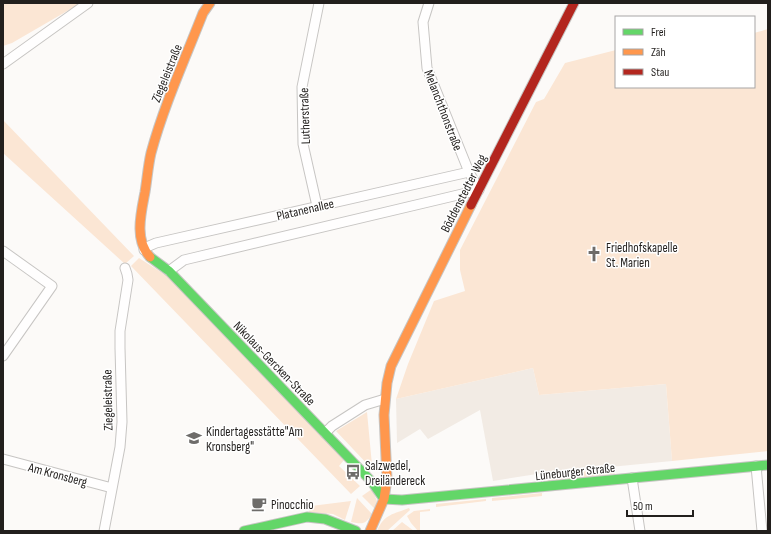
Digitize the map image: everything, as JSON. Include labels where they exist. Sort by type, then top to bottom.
[{"type":"street","points":[[3,64],[88,3]]},
{"type":"street","name":"Ziegeleistraße","points":[[144,250],[140,224],[155,139],[160,121],[203,13],[210,3]]},
{"type":"street","name":"Lutherstraße","points":[[317,206],[303,144],[302,87],[320,3]]},
{"type":"street","name":"Melanchthonstraße","points":[[429,3],[423,22],[427,68],[468,172],[479,190]]},
{"type":"street","name":"Böddenstedter Weg","points":[[370,531],[384,499],[388,470],[385,438],[385,399],[392,366],[404,339],[574,3]]},
{"type":"street","name":"Platanenallee","points":[[144,250],[156,243],[468,172]]},
{"type":"street","name":"Platanenallee","points":[[169,271],[184,260],[479,190]]},
{"type":"street","name":"Nikolaus-Gercken-Straße","points":[[144,250],[150,258],[169,271],[325,432],[372,482],[384,499]]},
{"type":"street","points":[[3,251],[52,286],[3,356]]},
{"type":"street","name":"Ziegeleistraße","points":[[104,531],[120,447],[122,422],[120,331],[128,280],[125,268]]},
{"type":"street","points":[[325,432],[365,405],[385,399]]},
{"type":"street","name":"Am Kronsberg","points":[[3,459],[112,488]]},
{"type":"street","name":"Lüneburger Straße","points":[[384,499],[402,500],[768,464]]},
{"type":"street","points":[[756,466],[762,531]]},
{"type":"street","points":[[632,478],[640,531]]},
{"type":"street","points":[[244,531],[307,517],[325,519],[356,531]]},
{"type":"shaded area","points":[[3,3],[81,3],[12,43],[3,46]]},
{"type":"shaded area","points":[[768,29],[768,451],[672,461],[666,384],[539,395],[533,368],[396,399],[408,364],[434,301],[465,291],[460,270],[460,250],[536,102],[544,99],[565,63],[615,50],[615,88],[755,88],[755,33]]},
{"type":"shaded area","points":[[3,120],[134,256],[125,264],[3,153]]},
{"type":"shaded area","points":[[139,258],[167,276],[344,460],[339,466],[360,486],[351,494],[131,266]]},
{"type":"shaded area","points":[[533,368],[539,395],[666,384],[672,461],[537,474],[493,481],[480,410],[428,439],[420,429],[397,443],[396,399]]},
{"type":"shaded area","points":[[367,412],[372,465],[370,467],[336,431]]},
{"type":"shaded area","points":[[614,468],[615,474],[544,482],[544,476]]},
{"type":"shaded area","points":[[372,489],[377,501],[375,509],[362,496]]},
{"type":"shaded area","points":[[542,493],[542,496],[492,501],[492,498]]},
{"type":"shaded area","points":[[357,498],[372,514],[363,523],[351,522]]},
{"type":"shaded area","points":[[486,499],[486,501],[436,507],[436,504]]},
{"type":"shaded area","points":[[351,501],[345,520],[333,514],[309,512],[311,506]]},
{"type":"shaded area","points":[[409,508],[410,510],[387,531],[377,531],[383,521],[390,515]]},
{"type":"shaded area","points":[[430,509],[430,511],[420,512],[420,531],[418,531],[407,516],[414,511]]},
{"type":"shaded area","points":[[402,522],[414,531],[392,531]]},
{"type":"traffic: fast","points":[[150,257],[169,271],[372,482],[384,499]]},
{"type":"traffic: fast","points":[[384,499],[402,500],[768,465]]},
{"type":"traffic: fast","points":[[244,531],[307,517],[325,519],[356,531]]},
{"type":"traffic: slow","points":[[150,257],[142,243],[140,226],[151,153],[175,82],[203,13],[210,3]]},
{"type":"traffic: slow","points":[[370,531],[384,499],[387,479],[384,415],[387,383],[391,366],[471,205]]},
{"type":"traffic: jam","points":[[471,205],[574,3]]},
{"type":"place","name":"Friedhofskapelle St. Marien","points":[[594,254]]},
{"type":"place","name":"Kindertagesstätte\"Am Kronsberg\"","points":[[194,438]]},
{"type":"place","name":"Salzwedel, Dreiländereck","points":[[353,472]]},
{"type":"place","name":"Pinocchio","points":[[259,504]]}]
